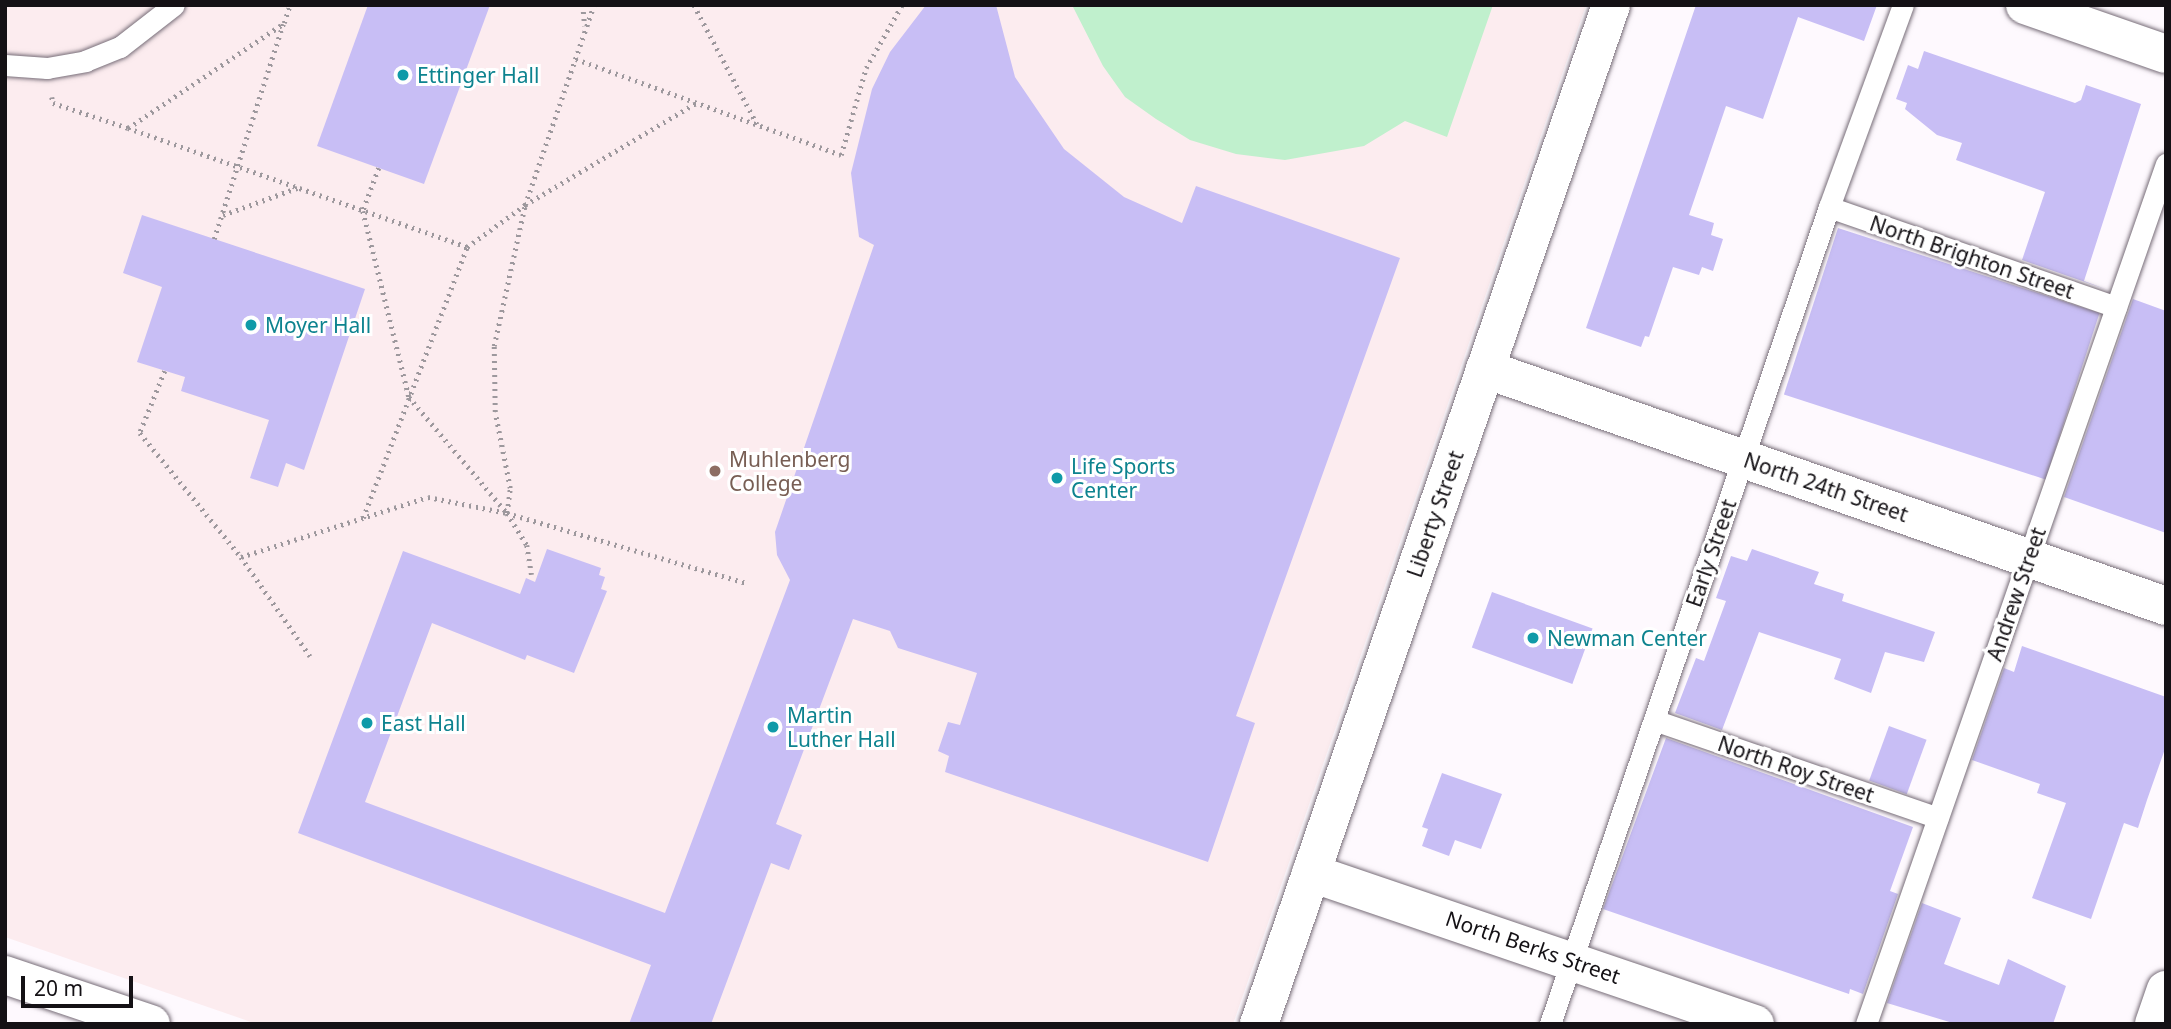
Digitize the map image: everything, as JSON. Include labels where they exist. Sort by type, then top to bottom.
[{"type":"street","name":"Liberty Street","points":[[1259,1024],[1612,5]]},
{"type":"street","points":[[2025,5],[2166,54]]},
{"type":"street","name":"North 24th Street","points":[[1485,369],[2166,607]]},
{"type":"street","name":"North Berks Street","points":[[1311,873],[1755,1024]]},
{"type":"street","points":[[5,975],[151,1024]]},
{"type":"street","points":[[2154,1024],[2166,990]]},
{"type":"lane","points":[[5,65],[47,68],[85,61],[120,47],[174,5]]},
{"type":"lane","name":"Early Street","points":[[1550,1024],[1829,207],[1903,5]]},
{"type":"lane","name":"Andrew Street","points":[[1866,1024],[2166,164]]},
{"type":"lane","name":"North Brighton Street","points":[[1829,207],[2116,307]]},
{"type":"lane","name":"North Roy Street","points":[[1654,720],[1938,818]]},
{"type":"path","points":[[214,239],[240,168],[290,5]]},
{"type":"path","points":[[583,5],[585,31]]},
{"type":"path","points":[[507,513],[510,488],[495,412],[494,346],[525,205],[594,5]]},
{"type":"path","points":[[694,5],[757,124]]},
{"type":"path","points":[[576,59],[841,155],[866,68],[902,5]]},
{"type":"path","points":[[128,128],[284,23]]},
{"type":"path","points":[[53,103],[467,247]]},
{"type":"path","points":[[363,518],[467,247],[525,205],[696,103]]},
{"type":"path","points":[[379,168],[363,211],[409,397],[507,513],[527,545],[532,575]]},
{"type":"path","points":[[223,215],[298,188]]},
{"type":"path","points":[[165,371],[140,433],[241,557],[310,656]]},
{"type":"path","points":[[241,557],[428,496],[507,513],[747,583]]},
{"type":"shaded area","name":"Muhlenberg College","points":[[5,5],[1586,5],[1233,1024],[257,1024],[5,937]]},
{"type":"green space","points":[[1072,5],[1493,5],[1447,137],[1405,121],[1364,146],[1285,160],[1236,154],[1190,140],[1125,97],[1103,66]]},
{"type":"building","name":"Ettinger Hall","points":[[368,5],[490,5],[424,184],[317,146]]},
{"type":"building","name":"Life Sports Center","points":[[926,5],[996,5],[1015,77],[1064,149],[1124,197],[1182,223],[1196,186],[1400,258],[1236,716],[1255,723],[1208,862],[945,772],[949,756],[938,751],[948,722],[960,725],[977,673],[898,648],[890,631],[853,619],[776,824],[802,835],[789,870],[771,863],[711,1024],[629,1024],[651,965],[298,833],[403,551],[520,594],[526,578],[535,582],[547,549],[601,568],[599,575],[605,577],[601,589],[607,591],[574,673],[527,655],[525,660],[432,623],[365,802],[665,913],[790,580],[777,555],[775,532],[874,245],[859,237],[851,173],[872,89],[890,52]]},
{"type":"building","points":[[1696,5],[1877,5],[1864,41],[1798,17],[1763,119],[1726,106],[1689,215],[1714,223],[1711,235],[1723,239],[1713,271],[1702,267],[1699,275],[1673,267],[1649,337],[1645,336],[1641,347],[1586,328]]},
{"type":"building","points":[[1924,51],[2075,103],[2081,100],[2086,85],[2141,104],[2084,281],[2108,290],[2022,260],[2045,192],[1956,160],[1962,143],[1937,135],[1905,109],[1907,103],[1896,99],[1908,65],[1918,69]]},
{"type":"building","name":"Moyer Hall","points":[[142,215],[365,289],[304,470],[286,463],[278,487],[250,478],[269,420],[181,391],[185,377],[137,362],[162,287],[123,273]]},
{"type":"building","points":[[1838,228],[2100,313],[2045,479],[1784,394]]},
{"type":"building","points":[[2133,299],[2166,311],[2166,533],[2064,497]]},
{"type":"building","points":[[1752,549],[1819,572],[1814,584],[1844,594],[1842,601],[1935,632],[1924,662],[1885,652],[1871,693],[1834,679],[1841,659],[1759,632],[1722,730],[1675,713],[1696,658],[1704,661],[1726,601],[1716,598],[1731,556],[1747,561]]},
{"type":"building","name":"Newman Center","points":[[1492,592],[1593,629],[1572,684],[1472,647]]},
{"type":"building","points":[[2022,646],[2166,697],[2166,746],[2138,828],[2124,823],[2091,919],[2032,898],[2066,803],[2037,793],[2040,784],[1972,760],[2004,668],[2014,672]]},
{"type":"building","points":[[1889,726],[1927,740],[1907,794],[1869,781]]},
{"type":"building","points":[[1666,738],[1913,827],[1890,891],[1898,894],[1863,994],[1850,989],[1849,994],[1603,909]]},
{"type":"building","points":[[1442,773],[1502,794],[1481,849],[1455,840],[1449,856],[1422,846],[1428,829],[1422,827]]},
{"type":"building","points":[[1922,903],[1961,918],[1944,964],[1999,985],[2008,959],[2066,986],[2053,1024],[1956,1024],[1887,1003]]},
{"type":"place","name":"Ettinger Hall","points":[[403,75]]},
{"type":"place","name":"Moyer Hall","points":[[251,325]]},
{"type":"place","name":"Muhlenberg College","points":[[715,471]]},
{"type":"place","name":"Life Sports Center","points":[[1057,478]]},
{"type":"place","name":"Newman Center","points":[[1533,638]]},
{"type":"place","name":"East Hall","points":[[367,723]]},
{"type":"place","name":"Martin Luther Hall","points":[[773,727]]}]
